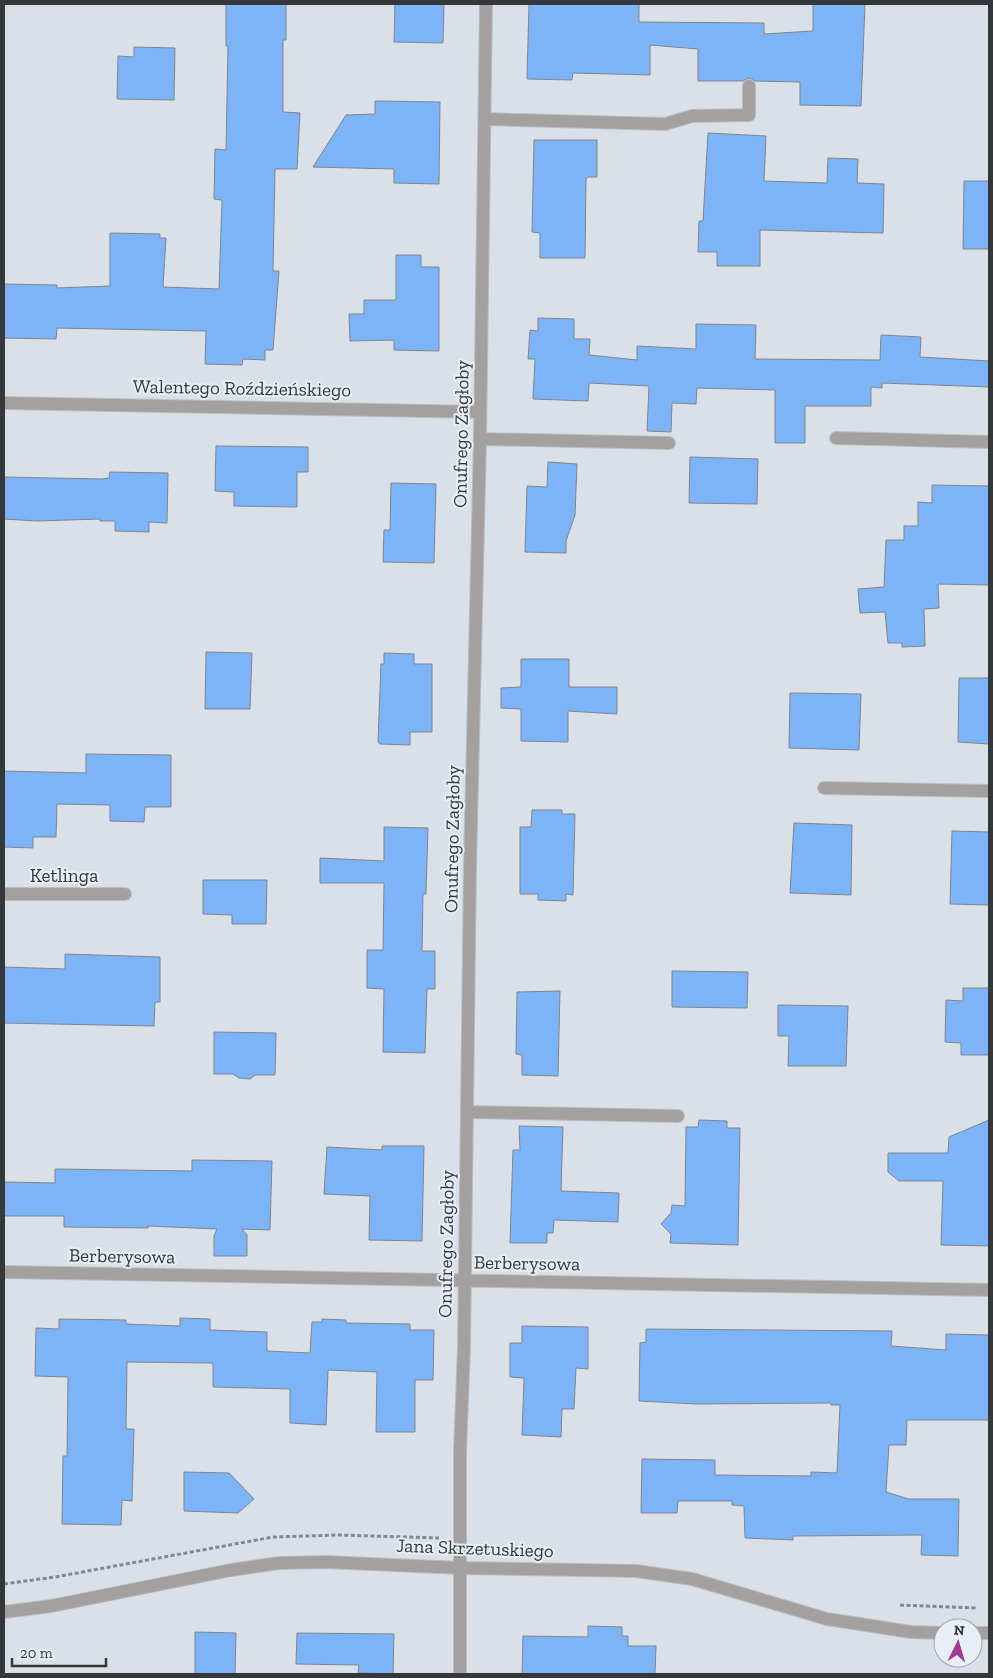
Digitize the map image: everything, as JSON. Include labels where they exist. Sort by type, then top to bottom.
[{"type":"street","name":"Onufrego Zagłoby","points":[[460,1674],[462,1568],[460,1452],[470,867],[480,439],[486,4]]},
{"type":"street","points":[[485,119],[665,124],[692,116],[749,115],[749,86]]},
{"type":"street","name":"Walentego Roździeńskiego","points":[[4,403],[480,412]]},
{"type":"street","points":[[836,438],[989,442]]},
{"type":"street","points":[[480,439],[669,443]]},
{"type":"street","points":[[824,788],[989,791]]},
{"type":"street","name":"Ketlinga","points":[[4,894],[124,894]]},
{"type":"street","points":[[466,1112],[678,1116]]},
{"type":"street","name":"Berberysowa","points":[[4,1272],[989,1290]]},
{"type":"street","name":"Jana Skrzetuskiego","points":[[4,1612],[51,1606],[231,1570],[279,1563],[326,1562],[462,1568],[636,1571],[692,1579],[827,1619],[911,1632],[933,1633]]},
{"type":"building","points":[[226,4],[286,4],[286,40],[283,40],[283,112],[300,113],[297,169],[275,169],[273,271],[279,271],[273,350],[265,350],[265,360],[243,359],[242,365],[205,364],[206,331],[57,328],[56,339],[4,338],[4,284],[57,285],[57,288],[110,286],[110,233],[160,234],[160,238],[166,238],[163,287],[219,289],[222,200],[214,199],[215,149],[226,150],[228,46],[226,46]]},
{"type":"building","points":[[395,4],[444,4],[443,43],[394,42]]},
{"type":"building","points":[[529,4],[639,4],[639,22],[764,23],[764,34],[813,31],[813,4],[865,4],[861,106],[800,105],[800,82],[755,81],[749,78],[743,81],[698,81],[698,49],[650,45],[650,75],[573,73],[572,80],[527,79]]},
{"type":"building","points":[[134,47],[175,48],[174,100],[117,99],[118,56],[134,57]]},
{"type":"building","points":[[375,101],[440,102],[439,184],[394,183],[394,169],[313,167],[346,115],[375,114]]},
{"type":"building","points":[[708,133],[766,136],[764,181],[827,183],[828,158],[858,159],[857,183],[884,184],[883,233],[760,230],[760,266],[717,266],[717,252],[698,252],[699,221],[703,221]]},
{"type":"building","points":[[534,140],[597,140],[597,177],[588,177],[586,179],[585,258],[540,258],[540,233],[532,232]]},
{"type":"building","points":[[964,181],[989,181],[989,249],[963,249]]},
{"type":"building","points":[[396,255],[421,255],[421,267],[439,267],[439,351],[394,350],[394,340],[350,341],[349,314],[364,314],[364,300],[396,300]]},
{"type":"building","points":[[538,318],[574,319],[574,339],[590,339],[589,355],[637,360],[637,346],[696,349],[696,324],[756,325],[755,359],[880,360],[881,335],[921,337],[920,357],[989,361],[989,387],[882,383],[882,388],[871,387],[871,406],[805,406],[805,443],[775,443],[775,390],[697,388],[696,404],[672,403],[671,432],[647,431],[649,386],[589,383],[588,401],[533,399],[535,359],[528,359],[530,330],[538,331]]},
{"type":"building","points":[[216,446],[308,447],[308,472],[297,472],[297,507],[234,506],[234,492],[215,491]]},
{"type":"building","points":[[690,457],[758,459],[757,504],[689,503]]},
{"type":"building","points":[[548,462],[577,464],[575,515],[566,541],[566,553],[525,552],[527,486],[547,487]]},
{"type":"building","points":[[110,472],[168,473],[167,523],[149,522],[149,532],[115,531],[115,521],[100,521],[100,519],[37,521],[4,519],[4,477],[101,479],[109,478]]},
{"type":"building","points":[[391,483],[436,484],[434,563],[383,562],[384,530],[390,530]]},
{"type":"building","points":[[932,485],[989,486],[989,585],[938,584],[939,608],[924,609],[925,646],[902,647],[902,643],[888,643],[885,612],[860,613],[858,589],[884,587],[886,540],[904,540],[904,526],[918,526],[918,502],[932,503]]},
{"type":"building","points":[[206,652],[252,653],[250,709],[205,709]]},
{"type":"building","points":[[384,653],[414,654],[414,664],[432,664],[432,732],[410,732],[410,745],[380,744],[378,742],[381,664],[384,664]]},
{"type":"building","points":[[521,659],[569,659],[569,687],[617,687],[617,714],[568,711],[568,742],[521,741],[521,709],[501,708],[501,688],[521,687]]},
{"type":"building","points":[[959,678],[989,678],[989,744],[958,742]]},
{"type":"building","points":[[790,693],[861,694],[859,750],[789,748]]},
{"type":"building","points":[[86,754],[171,755],[171,807],[145,807],[144,822],[110,821],[110,805],[57,804],[56,837],[33,837],[33,848],[4,847],[4,771],[86,773]]},
{"type":"building","points":[[532,810],[562,810],[562,814],[575,814],[573,895],[566,894],[566,901],[538,900],[538,894],[520,894],[520,827],[531,827]]},
{"type":"building","points":[[794,823],[852,825],[851,895],[790,893]]},
{"type":"building","points":[[384,827],[428,828],[426,894],[423,894],[422,951],[435,951],[435,989],[427,989],[425,1053],[383,1052],[384,989],[367,988],[367,950],[383,950],[384,883],[320,883],[320,858],[384,861]]},
{"type":"building","points":[[952,831],[989,832],[989,905],[950,904]]},
{"type":"building","points":[[203,880],[267,880],[266,924],[232,924],[232,915],[203,914]]},
{"type":"building","points":[[65,954],[160,957],[160,1002],[155,1002],[154,1026],[4,1023],[4,967],[65,969]]},
{"type":"building","points":[[672,971],[748,972],[747,1008],[672,1007]]},
{"type":"building","points":[[963,988],[989,988],[989,1055],[961,1055],[961,1043],[945,1042],[946,1000],[963,1001]]},
{"type":"building","points":[[560,991],[558,1076],[522,1075],[522,1055],[516,1054],[517,992]]},
{"type":"building","points":[[778,1005],[848,1006],[846,1066],[788,1066],[789,1036],[778,1036]]},
{"type":"building","points":[[214,1032],[276,1033],[275,1075],[255,1075],[250,1079],[239,1078],[233,1074],[214,1074]]},
{"type":"building","points":[[699,1120],[727,1121],[727,1128],[740,1128],[738,1245],[670,1243],[671,1234],[661,1224],[671,1213],[672,1205],[685,1206],[686,1127],[698,1127]]},
{"type":"building","points":[[989,1120],[989,1246],[941,1245],[943,1181],[899,1181],[888,1172],[888,1153],[948,1153],[949,1137]]},
{"type":"building","points":[[519,1126],[563,1127],[561,1191],[619,1193],[618,1222],[554,1220],[553,1233],[547,1233],[547,1243],[510,1243],[513,1150],[520,1150]]},
{"type":"building","points":[[382,1146],[424,1146],[422,1241],[369,1240],[370,1196],[324,1194],[327,1147],[382,1150]]},
{"type":"building","points":[[192,1160],[272,1161],[270,1230],[242,1229],[247,1235],[247,1256],[214,1256],[214,1236],[217,1229],[148,1226],[148,1228],[64,1227],[64,1216],[4,1216],[4,1183],[6,1182],[55,1183],[55,1169],[192,1171]]},
{"type":"building","points":[[180,1318],[210,1319],[210,1330],[267,1332],[267,1351],[310,1353],[312,1322],[322,1322],[322,1319],[346,1320],[346,1323],[410,1324],[410,1330],[434,1330],[433,1380],[415,1380],[415,1432],[376,1432],[377,1372],[328,1370],[326,1425],[290,1423],[290,1389],[213,1387],[213,1363],[127,1362],[126,1429],[134,1429],[132,1501],[122,1500],[121,1525],[62,1524],[63,1456],[67,1456],[68,1377],[35,1376],[36,1328],[59,1329],[59,1319],[126,1320],[126,1324],[180,1326]]},
{"type":"building","points":[[522,1326],[588,1327],[588,1369],[576,1368],[574,1409],[562,1409],[561,1437],[522,1435],[524,1378],[510,1377],[510,1343],[522,1343]]},
{"type":"building","points":[[646,1329],[892,1331],[891,1346],[946,1350],[946,1334],[989,1335],[989,1420],[907,1420],[906,1445],[889,1445],[886,1492],[909,1499],[959,1499],[958,1556],[921,1555],[922,1535],[793,1536],[793,1540],[745,1538],[744,1506],[732,1505],[732,1501],[678,1501],[677,1513],[641,1513],[642,1459],[715,1460],[715,1475],[811,1476],[811,1472],[837,1473],[840,1405],[831,1405],[831,1403],[696,1404],[639,1401],[640,1343],[646,1342]]},
{"type":"building","points":[[184,1472],[229,1473],[254,1499],[238,1513],[184,1511]]},
{"type":"building","points":[[588,1626],[622,1627],[622,1636],[628,1636],[628,1646],[656,1646],[655,1674],[522,1674],[523,1636],[588,1637]]},
{"type":"building","points":[[195,1632],[236,1633],[235,1674],[195,1674]]},
{"type":"building","points":[[297,1633],[394,1634],[393,1674],[358,1673],[359,1665],[296,1664]]}]
